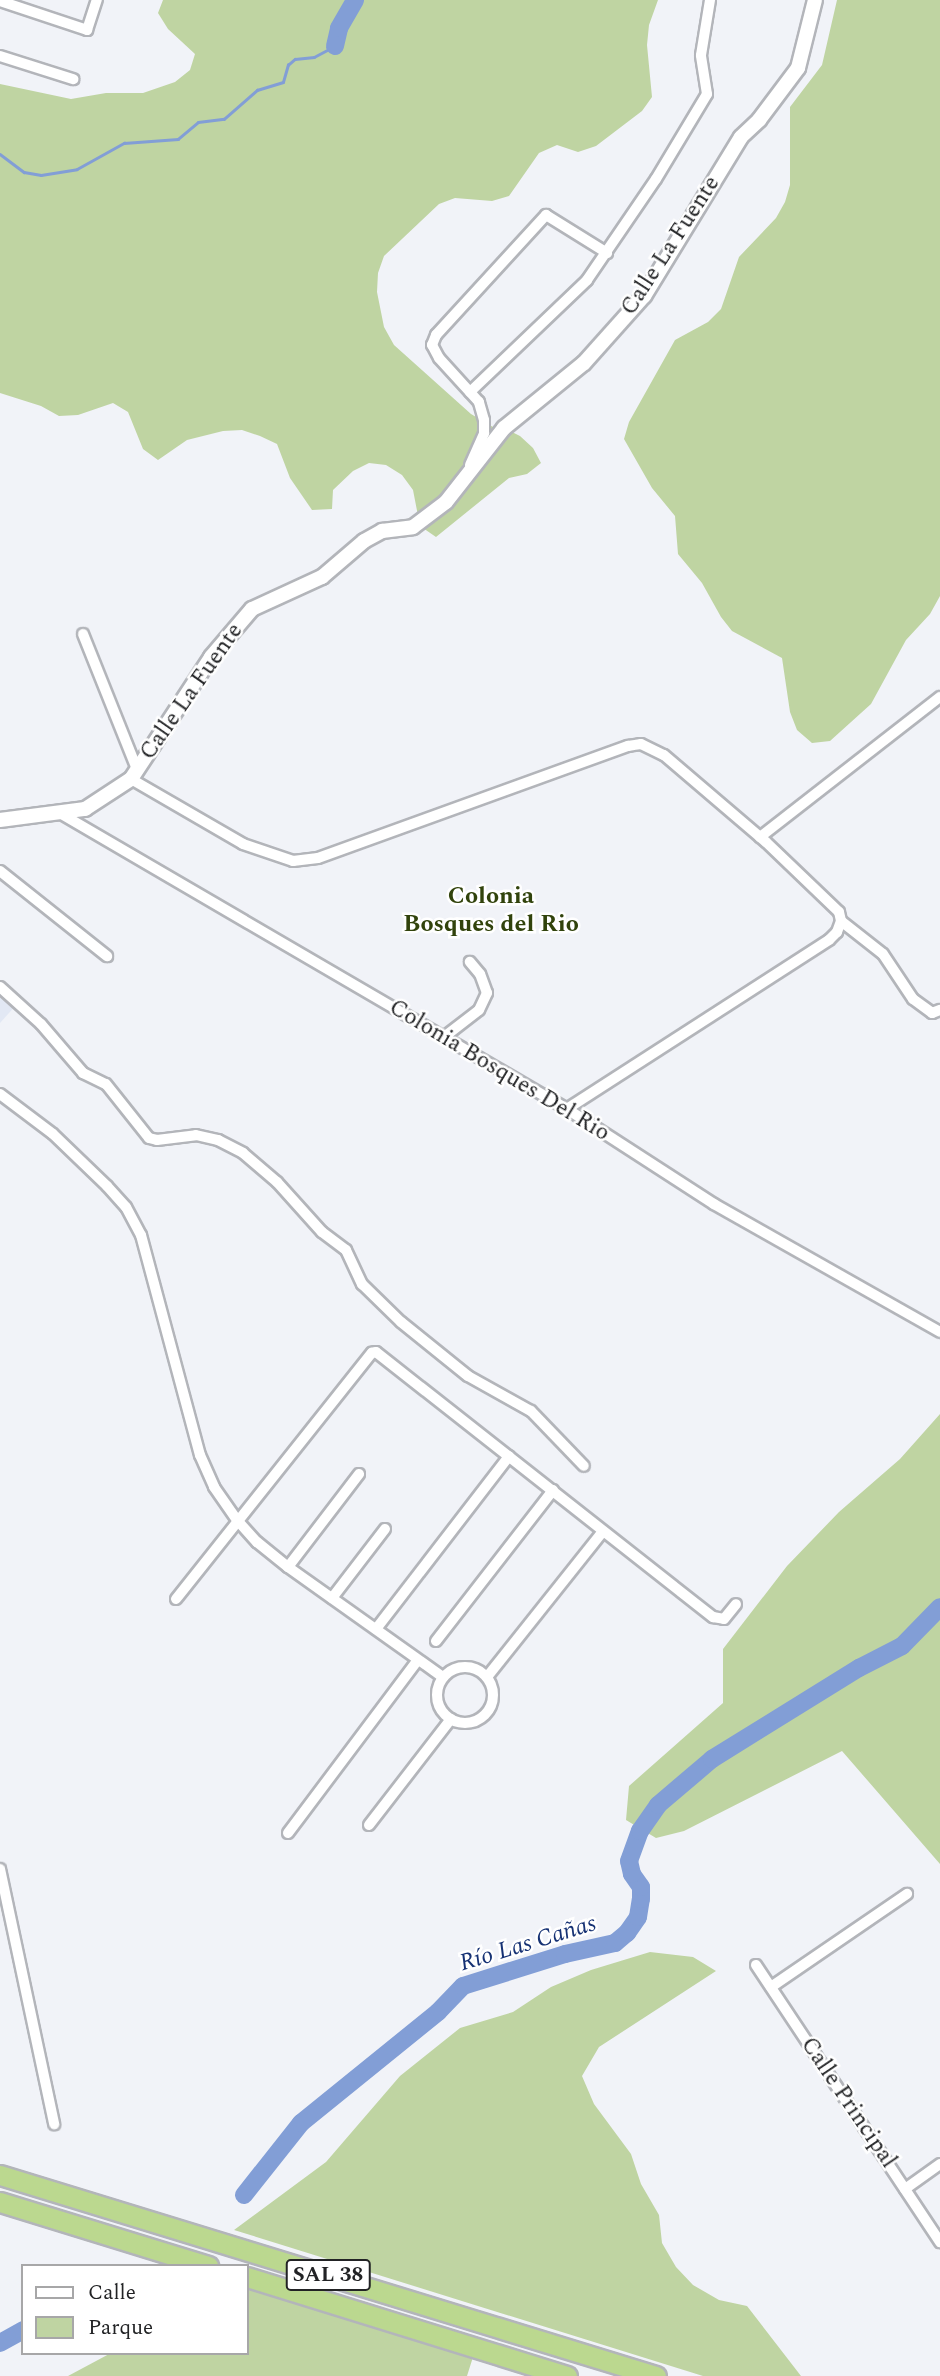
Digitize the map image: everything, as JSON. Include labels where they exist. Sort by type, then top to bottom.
[{"type":"highway","name":"SAL 38","points":[[0,2175],[656,2376]]},
{"type":"highway","points":[[33,2213],[43,2201],[42,2189]]},
{"type":"highway","points":[[0,2202],[201,2264]]},
{"type":"highway","points":[[93,2232],[89,2218],[98,2206]]},
{"type":"highway","name":"SAL 38","points":[[248,2277],[567,2376]]},
{"type":"street","points":[[0,1],[87,30],[97,0]]},
{"type":"street","points":[[470,392],[587,280],[607,253],[706,94],[701,55],[710,0]]},
{"type":"street","name":"Calle La Fuente","points":[[0,820],[85,809],[134,774],[211,657],[253,609],[322,577],[364,541],[382,531],[413,527],[461,487],[504,428],[584,363],[644,296],[741,137],[759,120],[798,68],[815,0]]},
{"type":"street","points":[[0,56],[73,79]]},
{"type":"street","points":[[461,487],[484,433],[478,402],[439,358],[432,345],[436,335],[539,219],[546,215],[607,253]]},
{"type":"street","points":[[83,634],[134,774],[243,844],[293,861],[318,858],[628,746],[641,744],[664,755],[760,837],[839,912],[841,921],[837,932],[829,940],[567,1109]]},
{"type":"street","points":[[760,837],[940,697]]},
{"type":"street","name":"Colonia Bosques Del Rio","points":[[58,812],[567,1109],[714,1203],[940,1332]]},
{"type":"street","points":[[0,870],[107,956]]},
{"type":"street","points":[[841,921],[883,954],[913,999],[932,1013],[940,1010]]},
{"type":"street","points":[[444,1037],[479,1010],[487,993],[480,974],[470,962]]},
{"type":"street","points":[[0,987],[41,1024],[83,1073],[106,1084],[149,1138],[157,1140],[196,1135],[218,1140],[243,1153],[278,1182],[322,1232],[346,1250],[362,1284],[401,1322],[468,1376],[530,1411],[584,1466]]},
{"type":"street","points":[[0,1094],[52,1134],[126,1207],[136,1226],[157,1287],[200,1455],[214,1487],[237,1520],[257,1542],[288,1567],[443,1677]]},
{"type":"street","points":[[176,1599],[372,1353],[376,1352],[713,1617],[724,1619],[736,1604]]},
{"type":"street","points":[[376,1629],[509,1456]]},
{"type":"street","points":[[288,1567],[359,1474]]},
{"type":"street","points":[[436,1641],[553,1490]]},
{"type":"street","points":[[332,1598],[385,1529]]},
{"type":"street","points":[[486,1677],[603,1531]]},
{"type":"street","points":[[288,1833],[417,1661]]},
{"type":"street","points":[[465,1667],[480,1671],[486,1677],[493,1695],[487,1713],[471,1722],[452,1719],[444,1713],[437,1695],[443,1677],[457,1668],[465,1667]]},
{"type":"street","points":[[369,1825],[452,1719]]},
{"type":"street","points":[[0,1869],[54,2124]]},
{"type":"street","points":[[771,1987],[907,1894]]},
{"type":"street","name":"Calle Principal","points":[[756,1965],[940,2242]]},
{"type":"street","points":[[905,2189],[940,2164]]},
{"type":"shaded area","points":[[0,987],[18,1003],[0,1023]]},
{"type":"green space","points":[[163,0],[658,0],[649,25],[647,45],[652,97],[642,111],[596,146],[578,152],[557,145],[539,153],[509,196],[492,201],[455,198],[439,204],[384,256],[378,273],[377,292],[384,327],[394,345],[471,414],[498,430],[504,428],[520,436],[533,448],[541,463],[527,474],[509,478],[436,537],[420,526],[413,490],[402,475],[386,465],[369,463],[353,471],[333,490],[332,509],[312,510],[290,478],[277,444],[260,436],[242,430],[223,431],[187,440],[158,460],[143,449],[128,412],[113,403],[78,415],[59,416],[41,406],[0,393],[0,84],[71,99],[106,93],[143,93],[175,82],[190,70],[195,54],[168,29],[158,13]]},
{"type":"green space","points":[[837,0],[940,0],[940,596],[930,614],[906,640],[871,704],[830,741],[812,743],[797,730],[790,712],[782,658],[732,631],[721,617],[702,583],[678,554],[675,516],[652,488],[624,439],[629,422],[675,340],[708,322],[721,309],[739,257],[776,218],[785,202],[790,185],[790,107],[822,65]]},
{"type":"green space","points":[[940,1414],[940,1864],[842,1751],[684,1831],[656,1838],[626,1820],[629,1786],[723,1703],[723,1649],[787,1566],[839,1512],[900,1459]]},
{"type":"green space","points":[[650,1952],[693,1957],[716,1971],[599,2047],[582,2076],[594,2104],[631,2154],[641,2184],[659,2215],[662,2243],[676,2267],[693,2285],[719,2300],[747,2306],[801,2376],[703,2376],[234,2230],[326,2162],[400,2076],[460,2028],[513,2012],[551,1987],[591,1970]]},
{"type":"green space","points":[[248,2283],[473,2357],[467,2376],[68,2376],[107,2355],[248,2355]]},
{"type":"waterway","points":[[335,46],[339,28],[355,0]]},
{"type":"waterway","points":[[0,154],[24,172],[41,175],[77,169],[124,143],[178,139],[198,122],[224,119],[257,90],[283,82],[288,65],[295,59],[314,57],[335,46]]},
{"type":"waterway","name":"Río Las Cañas","points":[[244,2195],[301,2123],[438,2012],[463,1986],[565,1954],[615,1943],[627,1933],[638,1917],[641,1899],[641,1887],[632,1874],[629,1861],[640,1831],[658,1805],[712,1759],[859,1668],[902,1646],[940,1607]]},
{"type":"waterway","name":"Río Las Cañas","points":[[0,2343],[21,2331]]},
{"type":"district","name":"Colonia Bosques del Rio","points":[[491,911]]}]
